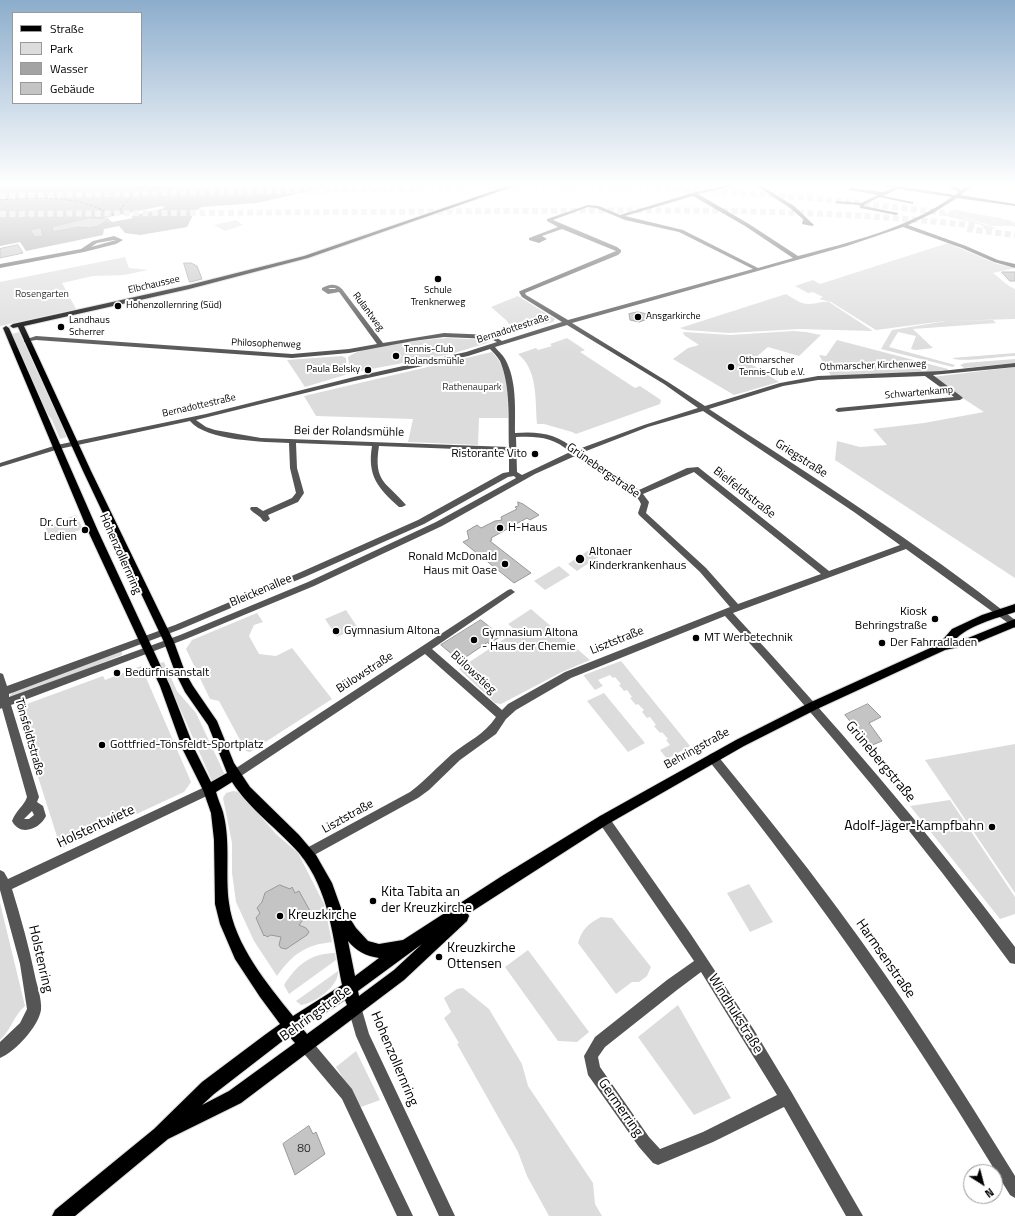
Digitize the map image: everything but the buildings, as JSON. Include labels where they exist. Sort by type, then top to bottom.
[{"type":"main road","name":"Elbchaussee","points":[[3,329],[200,284],[311,255],[350,242]]},
{"type":"main road","name":"Hohenzollernring","points":[[20,325],[26,341],[166,637],[173,659],[182,678],[206,712],[219,737],[227,762],[234,775],[261,807],[307,854],[319,870],[335,907],[355,1008]]},
{"type":"main road","name":"Hohenzollernring","points":[[3,329],[145,645],[166,686],[188,750],[209,790],[217,813],[220,835],[222,904],[227,924],[240,954],[305,1044]]},
{"type":"main road","name":"Behringstraße","points":[[943,647],[956,632],[1015,608]]},
{"type":"main road","name":"Behringstraße","points":[[61,1216],[160,1135],[208,1088],[271,1039],[350,988],[408,945],[507,880],[604,820],[713,758],[813,706],[943,647],[970,641],[1014,624]]},
{"type":"main road","points":[[209,790],[234,775]]},
{"type":"main road","name":"Behringstraße","points":[[160,1135],[235,1097],[399,975],[478,900]]},
{"type":"main road","points":[[335,907],[354,939],[362,946],[371,950],[384,951],[408,945]]},
{"type":"street","points":[[84,249],[95,242]]},
{"type":"street","points":[[0,266],[118,242]]},
{"type":"street","name":"Griegstraße","points":[[599,242],[619,251],[616,254],[522,292],[524,296],[660,379],[907,545],[1014,624]]},
{"type":"street","points":[[702,242],[757,270]]},
{"type":"street","points":[[772,242],[797,258]]},
{"type":"street","name":"Bernadottestraße","points":[[0,465],[57,447],[192,419],[492,347],[537,331],[854,242]]},
{"type":"street","points":[[952,242],[996,261],[1015,266]]},
{"type":"street","name":"Rulantweg","points":[[340,290],[381,345]]},
{"type":"street","name":"Philosophenweg","points":[[26,341],[36,338],[292,356],[350,351],[413,339],[444,335],[492,337],[502,343]]},
{"type":"street","points":[[492,347],[502,359],[507,373],[511,398],[511,449],[518,476]]},
{"type":"street","name":"Othmarscher Kirchenweg","points":[[575,453],[646,426],[782,384],[818,378],[927,374],[1015,364]]},
{"type":"street","name":"Schwartenkamp","points":[[838,410],[959,400],[960,398],[927,374]]},
{"type":"street","name":"Bei der Rolandsmühle","points":[[192,419],[194,423],[201,428],[229,436],[261,440],[511,449]]},
{"type":"street","name":"Grünebergstraße","points":[[512,435],[536,435],[559,440],[575,453],[615,477],[644,501],[645,505],[642,514],[669,537],[703,570],[732,610],[894,803],[969,897],[1015,958]]},
{"type":"street","points":[[254,509],[265,517],[295,500],[300,493],[295,477],[292,457],[293,442]]},
{"type":"street","points":[[376,444],[373,466],[378,480],[387,492],[402,505]]},
{"type":"street","name":"Bleickenallee","points":[[3,704],[145,645],[297,590],[365,560],[439,524],[518,476],[575,453]]},
{"type":"street","name":"Bielfeldtstraße","points":[[637,494],[695,469],[827,574]]},
{"type":"street","name":"Lisztstraße","points":[[307,854],[414,795],[425,787],[456,757],[492,731],[502,716],[512,707],[568,675],[732,610],[907,545]]},
{"type":"street","name":"Bülowstraße","points":[[234,775],[511,592]]},
{"type":"street","name":"Bleickenallee","points":[[2,693],[145,645]]},
{"type":"street","name":"Bülowstieg","points":[[426,649],[502,716]]},
{"type":"street","name":"Tönsfeldtstraße","points":[[0,677],[3,704],[33,797],[32,804]]},
{"type":"street","name":"Harmsenstraße","points":[[713,758],[776,836],[895,1000],[959,1099],[1015,1190]]},
{"type":"street","name":"Holstentwiete","points":[[3,881],[209,790]]},
{"type":"street","name":"Windhukstraße","points":[[604,820],[703,963],[787,1098],[855,1216]]},
{"type":"street","name":"Holstenring","points":[[0,1051],[25,1028],[30,1020],[34,1007],[22,950],[3,881]]},
{"type":"street","name":"Germerring","points":[[703,963],[600,1042],[591,1056],[593,1070],[644,1142],[658,1158],[708,1137],[787,1098]]},
{"type":"street","name":"Hohenzollernring","points":[[355,1008],[363,1036],[447,1216]]},
{"type":"street","name":"Hohenzollernring","points":[[305,1044],[323,1065],[336,1077],[347,1094],[405,1216]]},
{"type":"green space","points":[[948,243],[997,264],[1015,268],[993,273],[1015,289],[1015,319],[945,321],[876,330],[831,302],[819,299],[823,297],[813,292],[808,293],[795,286],[813,280],[820,284]]},
{"type":"green space","name":"Rosengarten","points":[[125,257],[129,268],[148,270],[124,275],[93,276],[62,283],[76,309],[0,326],[0,282]]},
{"type":"green space","points":[[786,294],[807,304],[829,302],[873,331],[799,329],[729,333],[686,330],[680,328]]},
{"type":"green space","points":[[518,296],[555,319],[553,322],[514,331],[506,320],[491,307]]},
{"type":"green space","points":[[993,320],[996,323],[913,329],[933,348],[916,350],[911,349],[916,336],[898,332],[889,347],[955,365],[953,367],[881,349],[892,330],[946,321]]},
{"type":"green space","name":"Othmarscher Tennis-Club e.V.","points":[[793,331],[821,335],[799,356],[768,347],[749,363],[779,382],[734,395],[673,359],[688,348],[699,345],[684,335],[683,332],[731,335]]},
{"type":"green space","points":[[19,332],[67,437],[60,439],[52,420],[44,409],[12,334]]},
{"type":"green space","name":"Tennis-Club Rolandsmühle","points":[[447,338],[488,340],[490,342],[451,354],[350,373],[348,357],[367,349],[395,343]]},
{"type":"green space","points":[[567,338],[585,350],[580,352],[635,388],[640,386],[661,400],[660,404],[576,434],[544,424],[537,424],[532,377],[529,368],[518,354],[536,348],[538,350],[552,346],[550,344]]},
{"type":"green space","points":[[837,340],[948,369],[947,371],[831,376],[819,355],[826,356]]},
{"type":"green space","name":"Rathenaupark","points":[[492,352],[498,359],[505,374],[508,418],[479,418],[478,445],[408,442],[413,419],[316,416],[304,396]]},
{"type":"green space","points":[[1015,353],[1015,356],[982,359],[964,360],[952,358]]},
{"type":"green space","points":[[342,356],[346,358],[347,372],[345,375],[305,387],[287,360]]},
{"type":"green space","points":[[1015,359],[1015,363],[964,368],[960,365],[965,363]]},
{"type":"green space","points":[[1015,367],[1015,578],[835,460],[837,441],[860,447],[887,445],[873,429],[924,423],[984,412],[932,377]]},
{"type":"green space","points":[[76,515],[83,529],[50,540],[45,526]]},
{"type":"green space","points":[[589,550],[598,557],[577,571],[568,564]]},
{"type":"green space","points":[[559,566],[570,575],[545,590],[534,581]]},
{"type":"green space","points":[[531,609],[590,660],[562,672],[501,704],[495,703],[459,669],[516,631],[508,624]]},
{"type":"green space","points":[[346,610],[358,628],[337,637],[325,619]]},
{"type":"green space","points":[[257,613],[263,622],[254,625],[249,636],[259,654],[276,656],[292,648],[332,699],[250,752],[246,751],[219,701],[210,699],[186,649],[192,640]]},
{"type":"green space","points":[[122,651],[122,655],[11,699],[10,695],[14,691]]},
{"type":"green space","points":[[621,661],[690,746],[667,759],[660,750],[670,745],[666,740],[668,739],[654,726],[656,725],[650,717],[647,718],[642,712],[644,710],[638,704],[636,705],[630,698],[632,697],[627,690],[624,691],[619,685],[621,684],[615,677],[613,678],[610,675],[598,680],[603,686],[595,690],[584,676]]},
{"type":"green space","points":[[164,662],[177,691],[196,713],[225,775],[212,781],[160,663]]},
{"type":"green space","name":"Gottfried-Tönsfeldt-Sportplatz","points":[[141,666],[191,782],[184,792],[61,849],[16,708],[103,676],[105,680]]},
{"type":"green space","points":[[604,693],[645,743],[628,752],[587,701]]},
{"type":"green space","name":"Adolf-Jäger-Kampfbahn","points":[[1015,744],[1015,893],[925,760]]},
{"type":"green space","points":[[233,791],[239,792],[276,834],[298,853],[324,904],[332,942],[314,945],[300,952],[294,956],[277,976],[254,941],[236,902],[232,873],[232,843],[223,798],[226,793]]},
{"type":"green space","points":[[950,800],[1015,897],[1015,914],[1000,919],[910,806]]},
{"type":"green space","points":[[749,884],[773,922],[750,932],[727,893]]},
{"type":"green space","points":[[0,903],[25,1006],[0,1040]]},
{"type":"green space","points":[[601,917],[612,918],[651,967],[647,976],[639,982],[632,982],[616,994],[578,943],[581,934],[586,927]]},
{"type":"green space","points":[[528,950],[589,1032],[577,1042],[558,1041],[505,967]]},
{"type":"green space","points":[[335,953],[336,960],[289,994],[284,985],[299,966],[311,958]]},
{"type":"green space","points":[[338,971],[338,976],[335,982],[325,993],[306,1004],[301,1005],[296,1001]]},
{"type":"green space","points":[[463,988],[489,1009],[522,1064],[528,1086],[593,1183],[595,1204],[602,1216],[549,1216],[527,1176],[518,1152],[444,1018],[451,1012],[444,998],[457,989]]},
{"type":"green space","points":[[678,1005],[731,1098],[694,1115],[638,1037]]},
{"type":"green space","points":[[356,1051],[380,1100],[361,1107],[336,1067]]},
{"type":"water","points":[[0,242],[71,242],[26,251],[20,242],[0,246]]},
{"type":"place","name":"Schule Trenknerweg","points":[[438,279]]},
{"type":"place","name":"Hohenzollernring (Süd)","points":[[118,306]]},
{"type":"place","name":"Ansgarkirche","points":[[638,317]]},
{"type":"place","name":"Landhaus Scherrer","points":[[61,327]]},
{"type":"place","name":"Tennis-Club Rolandsmühle","points":[[396,356]]},
{"type":"place","name":"Othmarscher Tennis-Club e.V.","points":[[731,367]]},
{"type":"place","name":"Paula Belsky","points":[[368,370]]},
{"type":"place","name":"Ristorante Vito","points":[[535,454]]},
{"type":"place","name":"H-Haus","points":[[500,528]]},
{"type":"place","name":"Dr. Curt Ledien","points":[[85,530]]},
{"type":"place","name":"Altonaer Kinderkrankenhaus","points":[[580,559]]},
{"type":"place","name":"Ronald McDonald Haus mit Oase","points":[[505,564]]},
{"type":"place","name":"Kiosk Behringstraße","points":[[935,619]]},
{"type":"place","name":"Gymnasium Altona","points":[[336,631]]},
{"type":"place","name":"MT Werbetechnik","points":[[696,638]]},
{"type":"place","name":"Gymnasium Altona - Haus der Chemie","points":[[474,640]]},
{"type":"place","name":"Der Fahrradladen","points":[[882,643]]},
{"type":"place","name":"Bedürfnisanstalt","points":[[117,673]]},
{"type":"place","name":"Gottfried-Tönsfeldt-Sportplatz","points":[[102,745]]},
{"type":"place","name":"Adolf-Jäger-Kampfbahn","points":[[992,827]]},
{"type":"place","name":"Kita Tabita an der Kreuzkirche","points":[[373,901]]},
{"type":"place","name":"Kreuzkirche","points":[[280,916]]},
{"type":"place","name":"Kreuzkirche Ottensen","points":[[439,957]]}]
